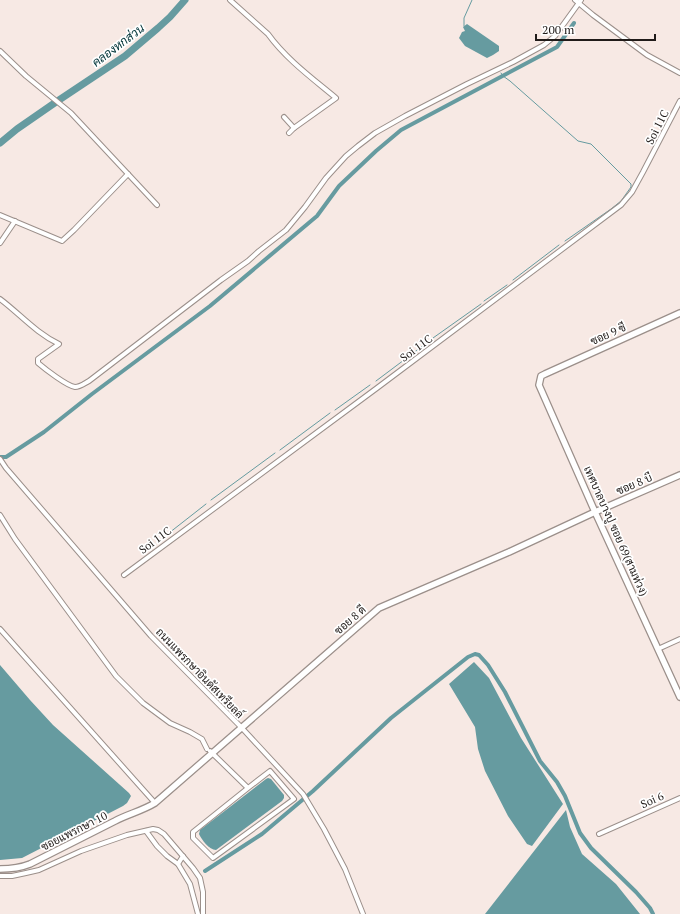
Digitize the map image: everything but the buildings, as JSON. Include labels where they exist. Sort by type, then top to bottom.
[{"type":"street","points":[[230,0],[268,34],[298,66],[336,98],[289,133]]},
{"type":"street","points":[[575,0],[580,2],[593,15],[648,55],[680,73]]},
{"type":"street","points":[[0,299],[49,340],[58,344],[38,359],[38,363],[71,386],[77,387],[90,381],[248,261],[286,230],[326,178],[346,156],[358,146],[375,133],[405,116],[544,45],[555,36],[580,2]]},
{"type":"street","points":[[0,51],[26,76],[71,114],[157,205]]},
{"type":"street","name":"Soi 11C","points":[[124,575],[621,205],[632,192],[680,101]]},
{"type":"street","points":[[284,117],[294,128]]},
{"type":"street","points":[[0,215],[62,241],[128,174]]},
{"type":"street","points":[[0,243],[15,221]]},
{"type":"street","name":"ซอย 9 ซี","points":[[545,374],[680,313]]},
{"type":"street","name":"เทศบาลบางปู ซอย 69(สามห่วง)","points":[[545,374],[541,376],[539,385],[680,697]]},
{"type":"street","name":"ถนนแพรกษาอินดัสเทรียลล์","points":[[0,459],[151,636],[303,794],[345,868],[364,914]]},
{"type":"street","name":"ซอย 8 บี","points":[[596,512],[680,475]]},
{"type":"street","name":"ซอย 8 ดี","points":[[155,803],[210,751],[241,728],[379,608],[509,552],[596,512]]},
{"type":"street","points":[[0,515],[15,540],[116,676],[143,703],[170,723],[202,739],[210,751],[248,788]]},
{"type":"street","points":[[0,629],[155,803]]},
{"type":"street","points":[[658,649],[680,639]]},
{"type":"street","points":[[270,771],[294,799],[213,858],[193,838],[193,832],[248,788],[270,771]]},
{"type":"street","name":"Soi 6","points":[[599,834],[680,798]]},
{"type":"street","name":"ซอยแพรกษา 10","points":[[0,869],[17,868],[30,864],[114,821],[155,803]]},
{"type":"street","points":[[0,876],[12,876],[39,870],[100,844],[127,835],[152,829],[158,830],[164,834],[200,878],[203,892],[203,914]]},
{"type":"street","points":[[146,831],[157,846],[178,864],[190,884],[198,914]]},
{"type":"street","points":[[178,864],[183,856]]},
{"type":"water","points":[[467,24],[499,46],[499,51],[487,58],[465,46],[459,38],[462,32],[465,31],[463,27]]},
{"type":"water","points":[[474,662],[489,678],[521,738],[563,804],[532,846],[527,844],[508,816],[485,771],[478,749],[475,727],[449,684]]},
{"type":"water","points":[[0,665],[53,725],[131,796],[127,803],[123,806],[22,858],[0,860]]},
{"type":"water","points":[[268,778],[271,779],[284,795],[282,801],[216,850],[208,847],[199,834],[200,830]]},
{"type":"water","points":[[566,810],[570,827],[582,854],[616,884],[640,914],[485,914]]},
{"type":"waterway","name":"คลองหกส่วน","points":[[59,100],[125,56],[170,17],[185,0]]},
{"type":"waterway","points":[[464,26],[464,18],[472,0]]},
{"type":"waterway","points":[[0,457],[6,457],[44,432],[92,394],[210,306],[317,216],[339,186],[401,130],[557,47],[574,23]]},
{"type":"waterway","points":[[501,73],[578,141],[591,144],[631,184],[631,187],[621,201],[565,241]]},
{"type":"waterway","name":"คลองหกส่วน","points":[[0,143],[17,129],[56,102]]},
{"type":"waterway","points":[[513,280],[559,245]]},
{"type":"waterway","points":[[484,301],[507,285]]},
{"type":"waterway","points":[[433,338],[481,304]]},
{"type":"waterway","points":[[376,381],[424,345]]},
{"type":"waterway","points":[[335,410],[370,385]]},
{"type":"waterway","points":[[280,450],[330,413]]},
{"type":"waterway","points":[[211,500],[275,453]]},
{"type":"waterway","points":[[169,533],[206,504]]},
{"type":"waterway","points":[[205,871],[262,834],[313,791],[391,718],[468,657],[475,654],[479,655],[488,665],[505,692],[540,761],[557,782],[565,796],[580,833],[591,848],[636,892],[650,908],[653,914]]}]
